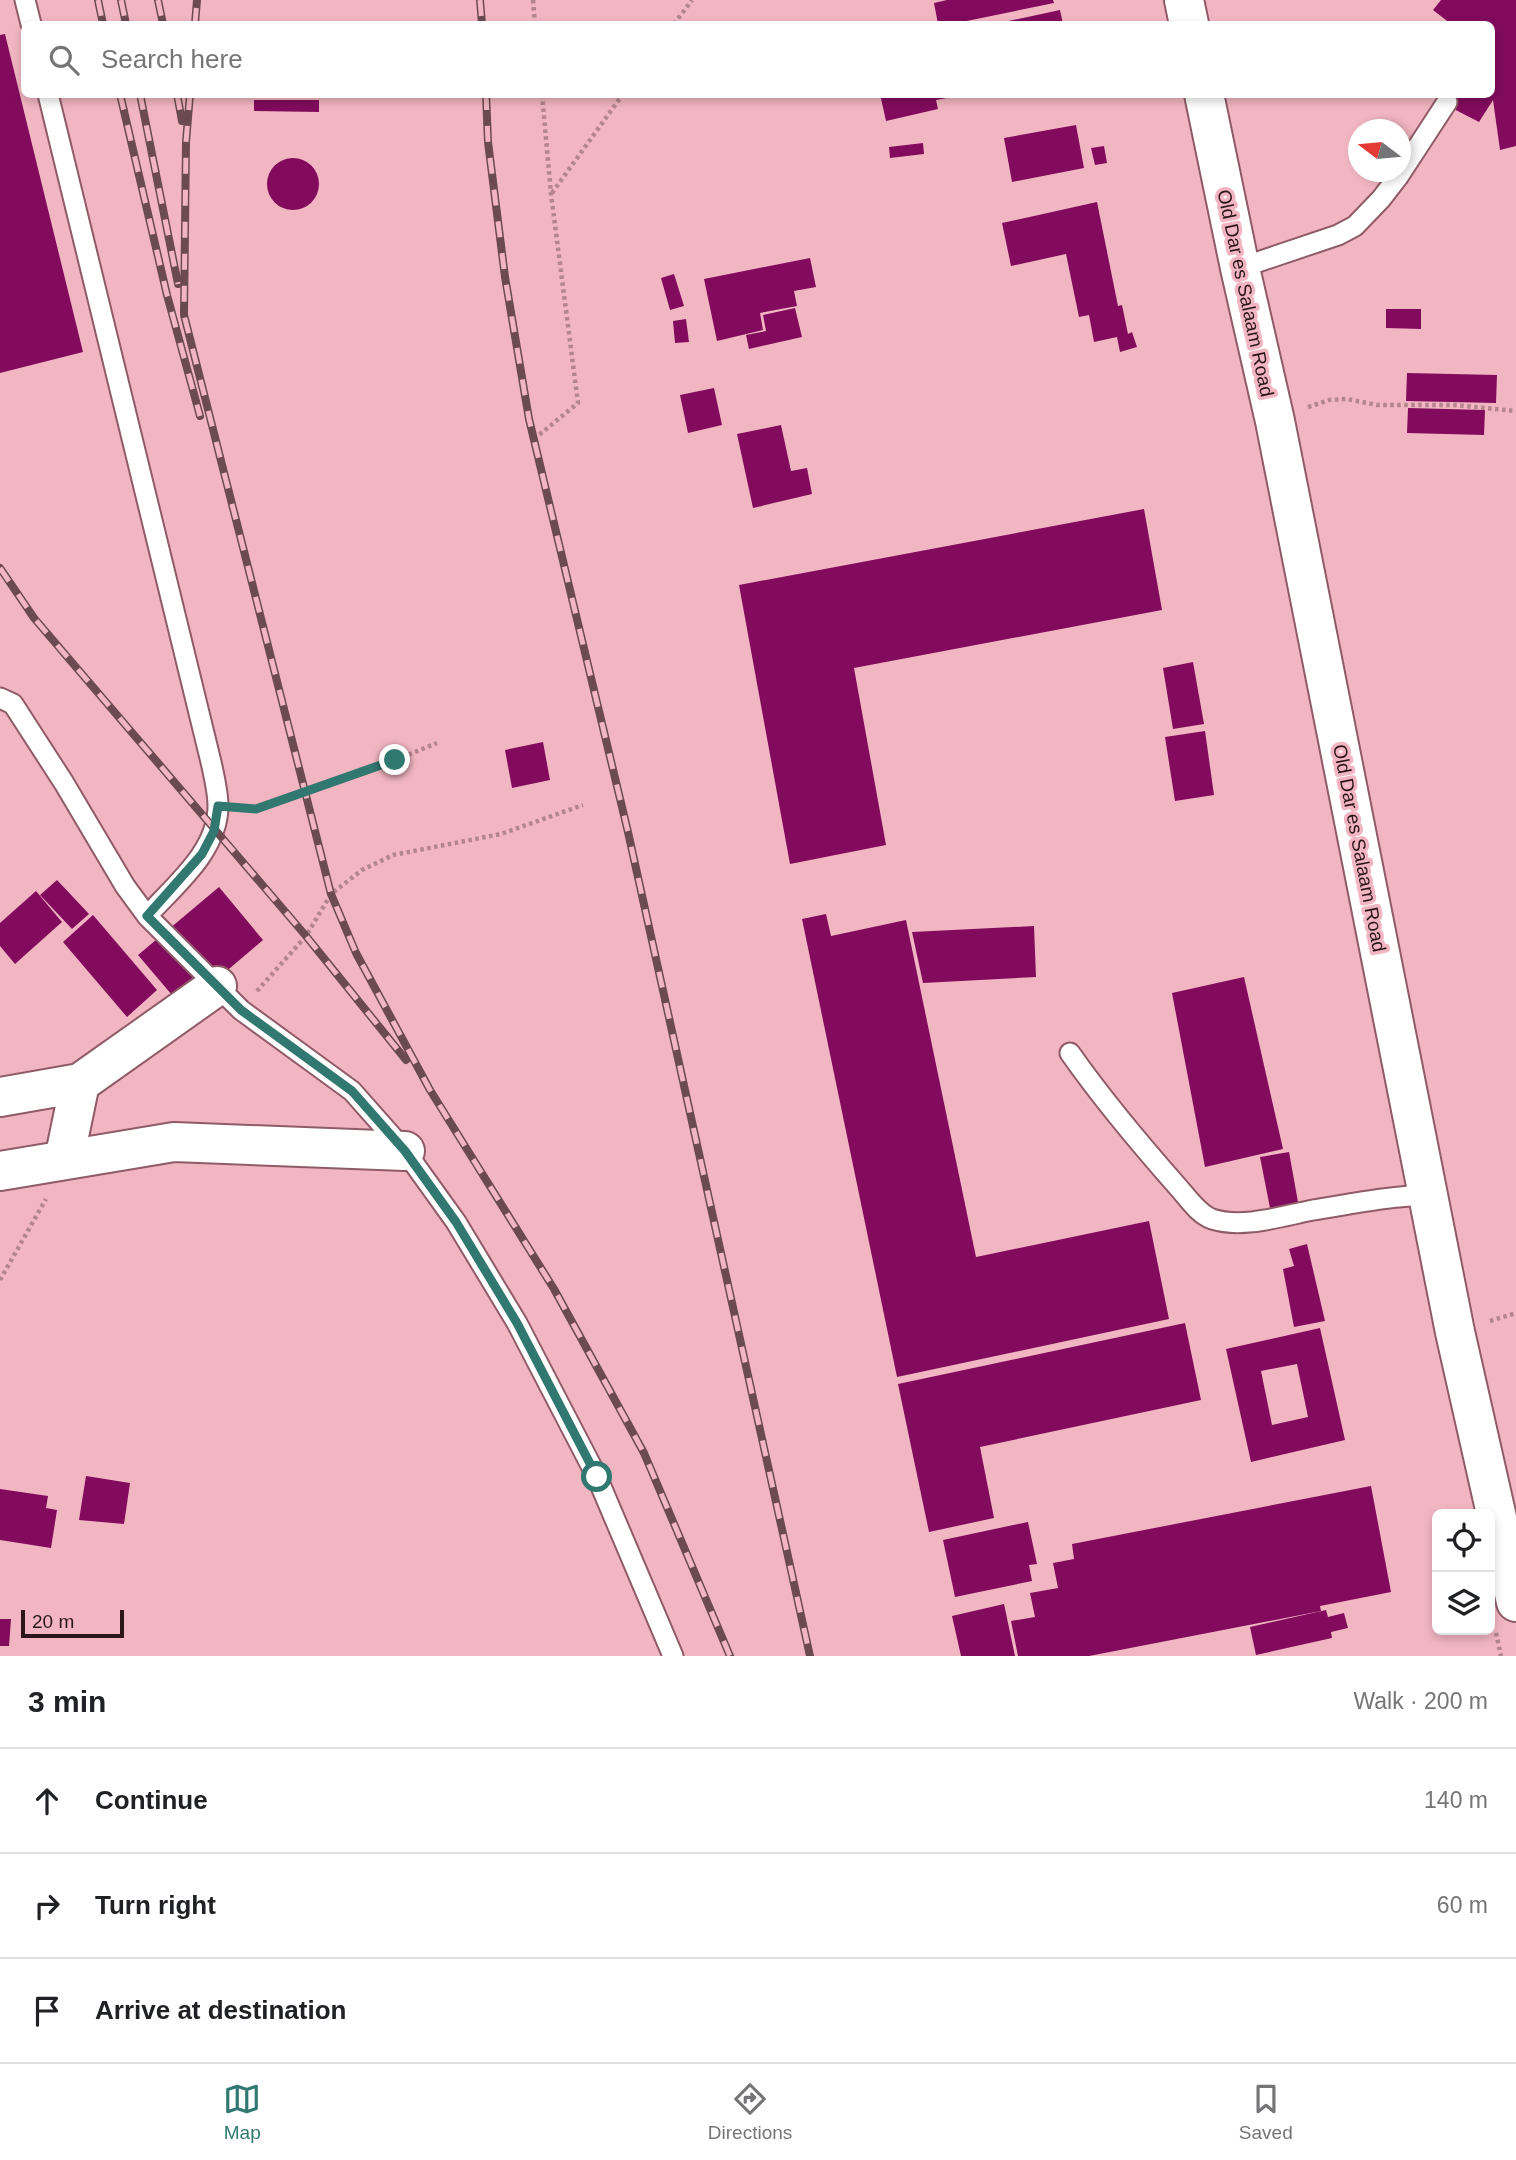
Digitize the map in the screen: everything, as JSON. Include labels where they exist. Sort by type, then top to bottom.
[{"type":"main road","points":[[1184,0],[1188,21]]},
{"type":"main road","name":"Old Dar es Salaam Road","points":[[1205,98],[1275,421],[1455,1332],[1516,1602]]},
{"type":"main road","points":[[0,1097],[80,1083],[229,998]]},
{"type":"main road","points":[[64,1160],[80,1083]]},
{"type":"main road","points":[[0,1171],[174,1142],[405,1151]]},
{"type":"lane","points":[[25,0],[30,21]]},
{"type":"lane","points":[[49,98],[212,762],[218,806],[214,831],[202,854],[147,916]]},
{"type":"lane","points":[[1240,268],[1338,235],[1355,226],[1398,177],[1447,102]]},
{"type":"lane","points":[[0,698],[13,704],[125,886],[147,916],[229,998],[352,1091],[405,1151],[456,1222],[517,1323],[597,1477],[673,1656]]},
{"type":"lane","points":[[1070,1054],[1158,1164],[1198,1210],[1209,1218],[1223,1222],[1247,1222],[1357,1202],[1429,1195]]},
{"type":"path","points":[[533,0],[535,21]]},
{"type":"path","points":[[676,21],[692,0]]},
{"type":"path","points":[[534,439],[578,403],[551,194],[542,98]]},
{"type":"path","points":[[551,194],[620,98]]},
{"type":"path","points":[[1275,421],[1329,400],[1347,399],[1377,405],[1454,405],[1516,411]]},
{"type":"path","points":[[218,806],[256,809],[371,770],[437,743]]},
{"type":"path","points":[[229,998],[306,936],[331,894],[362,870],[393,855],[501,834],[583,805]]},
{"type":"path","points":[[0,1280],[44,1203],[64,1160]]},
{"type":"building","points":[[947,0],[1053,0],[1054,3],[967,21],[937,21],[934,3]]},
{"type":"building","points":[[1441,0],[1516,0],[1516,146],[1500,150],[1493,100],[1479,122],[1446,105],[1451,98],[1495,98],[1495,21],[1447,21],[1433,10]]},
{"type":"building","points":[[1060,10],[1062,21],[1008,21]]},
{"type":"building","points":[[5,34],[83,352],[0,373],[0,35]]},
{"type":"building","points":[[881,98],[947,98],[936,100],[938,109],[886,121]]},
{"type":"building","points":[[254,100],[319,100],[319,112],[254,111]]},
{"type":"building","points":[[1076,125],[1084,168],[1012,182],[1004,138]]},
{"type":"building","points":[[923,143],[924,154],[890,158],[889,147]]},
{"type":"building","points":[[1104,146],[1107,163],[1095,165],[1091,148]]},
{"type":"building","points":[[293,158],[303,160],[311,166],[317,174],[317,194],[311,202],[303,208],[293,210],[283,208],[275,202],[269,194],[267,184],[269,174],[275,166],[283,160]]},
{"type":"building","points":[[1097,202],[1118,306],[1122,305],[1128,334],[1132,332],[1137,347],[1120,352],[1117,337],[1094,342],[1089,315],[1079,317],[1066,254],[1011,266],[1002,223]]},
{"type":"building","points":[[810,258],[816,287],[794,291],[797,306],[760,313],[763,330],[717,341],[704,279]]},
{"type":"building","points":[[674,274],[684,306],[670,310],[661,278]]},
{"type":"building","points":[[795,308],[802,337],[749,349],[746,335],[766,331],[763,315]]},
{"type":"building","points":[[1386,309],[1421,309],[1421,329],[1386,328]]},
{"type":"building","points":[[686,319],[689,342],[675,343],[673,321]]},
{"type":"building","points":[[1407,373],[1497,375],[1496,403],[1406,401]]},
{"type":"building","points":[[714,388],[722,425],[688,433],[680,395]]},
{"type":"building","points":[[1408,408],[1485,410],[1484,435],[1407,433]]},
{"type":"building","points":[[781,425],[791,471],[807,468],[812,494],[753,508],[737,434]]},
{"type":"building","points":[[1144,509],[1162,610],[854,668],[886,845],[790,864],[739,585]]},
{"type":"building","points":[[1193,662],[1204,724],[1173,729],[1163,668]]},
{"type":"building","points":[[1205,731],[1214,795],[1175,801],[1165,737]]},
{"type":"building","points":[[543,742],[550,780],[512,788],[505,750]]},
{"type":"building","points":[[57,880],[89,914],[72,929],[40,895]]},
{"type":"building","points":[[219,887],[263,940],[183,1008],[138,955]]},
{"type":"building","points":[[36,891],[62,922],[15,964],[0,946],[0,923]]},
{"type":"building","points":[[826,914],[831,936],[906,920],[976,1257],[1149,1221],[1169,1319],[897,1377],[802,919]]},
{"type":"building","points":[[93,915],[157,990],[127,1017],[63,942]]},
{"type":"building","points":[[1034,926],[1036,977],[923,983],[912,932]]},
{"type":"building","points":[[1244,977],[1283,1149],[1205,1167],[1172,993]]},
{"type":"building","points":[[1289,1152],[1298,1202],[1270,1208],[1260,1157]]},
{"type":"building","points":[[1307,1244],[1325,1321],[1294,1327],[1283,1269],[1294,1266],[1289,1249]]},
{"type":"building","points":[[1185,1323],[1201,1400],[980,1447],[994,1518],[929,1532],[898,1384]]},
{"type":"building","points":[[1320,1328],[1345,1440],[1251,1462],[1226,1349]],"holes":[[[1297,1364],[1308,1417],[1272,1425],[1261,1371]]]},
{"type":"building","points":[[86,1476],[130,1483],[124,1524],[79,1520]]},
{"type":"building","points":[[1371,1486],[1391,1592],[1320,1606],[1321,1611],[1089,1656],[1018,1656],[1011,1621],[1035,1617],[1030,1593],[1058,1588],[1053,1563],[1074,1559],[1072,1544]]},
{"type":"building","points":[[0,1489],[48,1496],[46,1508],[57,1510],[51,1548],[0,1540]]},
{"type":"building","points":[[1028,1522],[1037,1564],[1029,1565],[1032,1581],[955,1597],[943,1540]]},
{"type":"building","points":[[1004,1604],[1015,1656],[961,1656],[952,1616]]},
{"type":"building","points":[[1326,1610],[1328,1617],[1344,1613],[1348,1628],[1331,1632],[1332,1638],[1256,1655],[1250,1627]]},
{"type":"building","points":[[0,1619],[11,1619],[9,1646],[0,1646]]},
{"type":"railway","points":[[98,0],[102,21]]},
{"type":"railway","points":[[121,0],[125,21]]},
{"type":"railway","points":[[158,0],[162,21]]},
{"type":"railway","points":[[195,21],[197,0]]},
{"type":"railway","points":[[480,0],[482,21]]},
{"type":"railway","points":[[121,98],[167,295],[200,416]]},
{"type":"railway","points":[[141,98],[178,284]]},
{"type":"railway","points":[[178,98],[182,121]]},
{"type":"railway","points":[[190,98],[186,142],[184,315],[331,894],[356,953],[430,1090],[554,1289],[644,1453],[730,1656]]},
{"type":"railway","points":[[486,98],[488,142],[505,277],[529,419],[628,832],[810,1656]]},
{"type":"railway","points":[[0,568],[34,618],[306,936],[406,1060]]},
{"type":"route","points":[[395,760],[256,809],[218,806],[214,831],[202,854],[147,916],[241,1010],[352,1091],[405,1151],[456,1222],[517,1323],[597,1477]]}]
